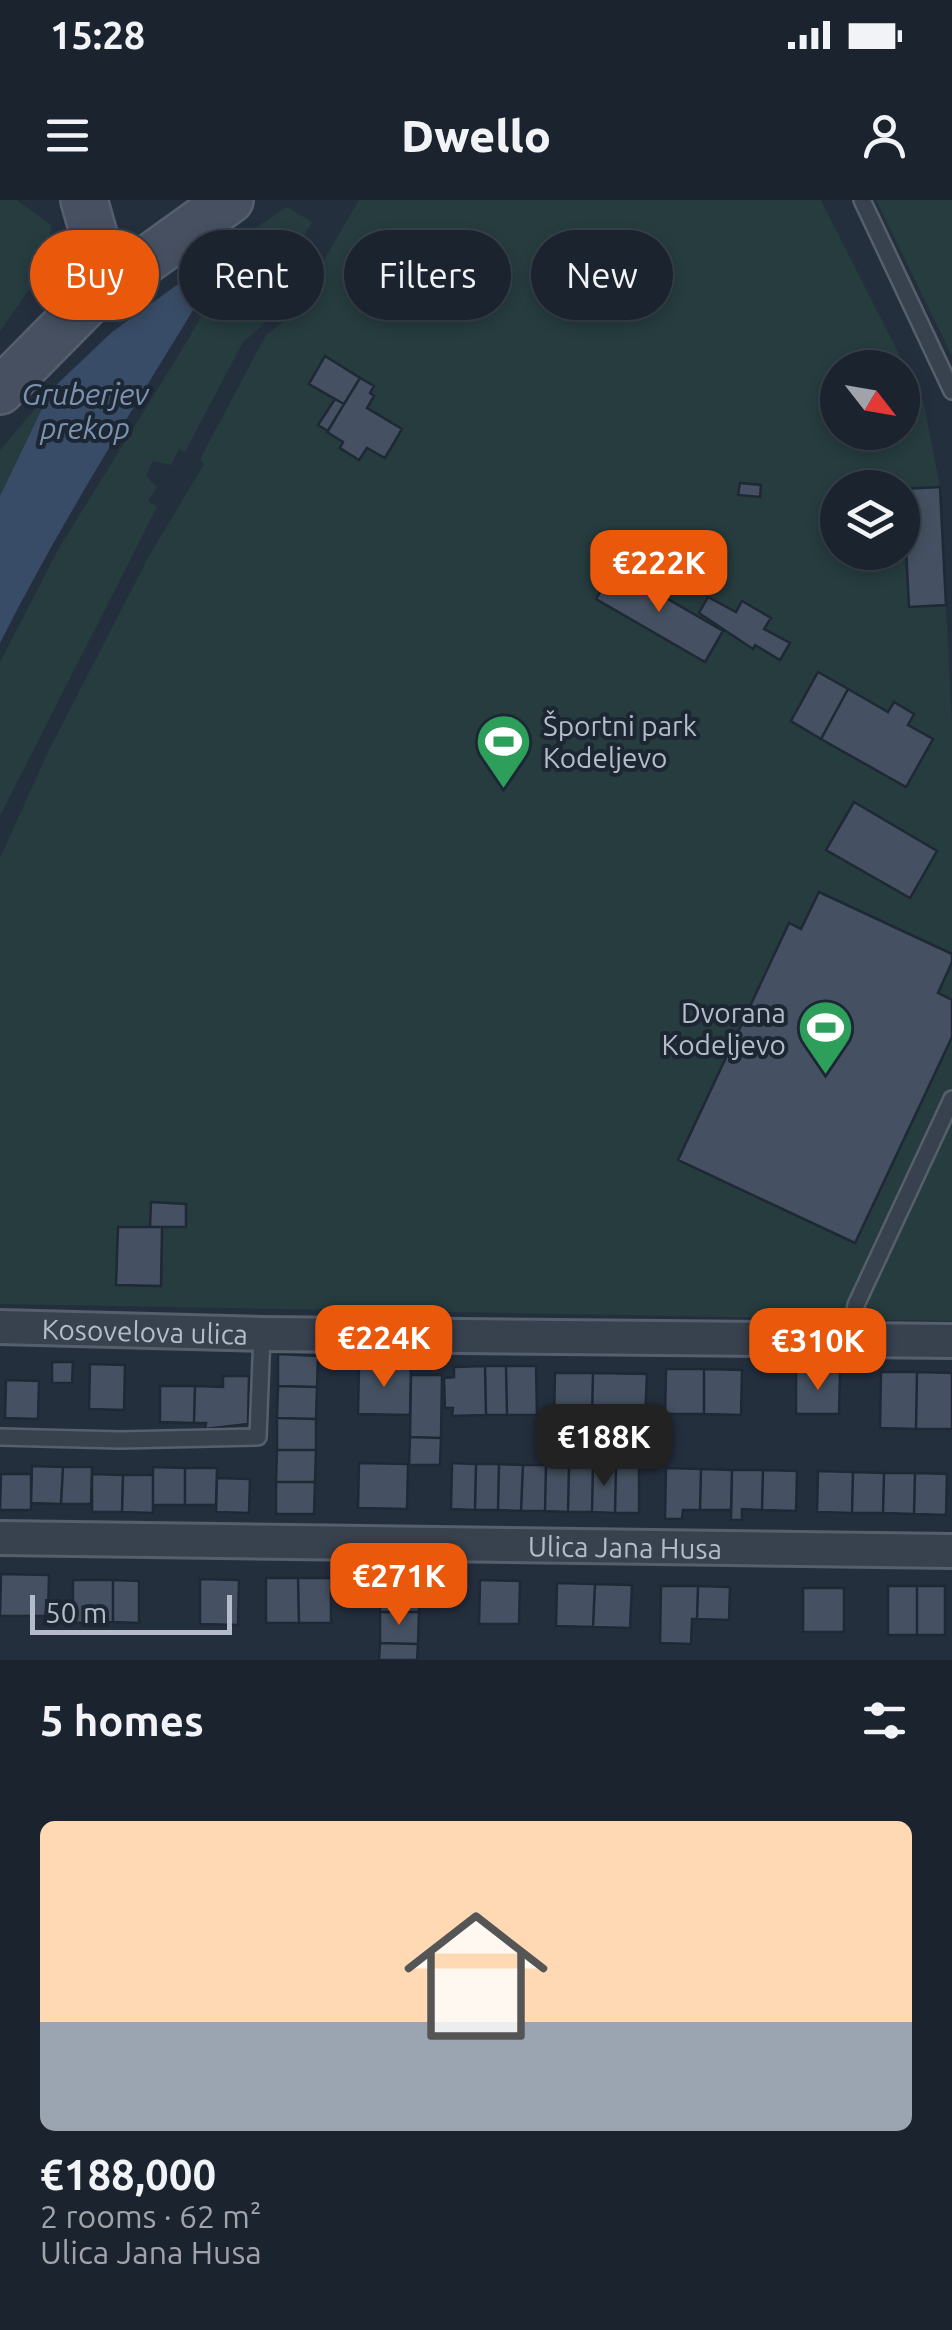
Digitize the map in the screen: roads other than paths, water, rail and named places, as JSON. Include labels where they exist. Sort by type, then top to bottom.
[{"type":"main road","points":[[84,200],[91,230]]},
{"type":"main road","points":[[159,242],[230,200]]},
{"type":"main road","points":[[0,391],[69,320]]},
{"type":"street","name":"Kosovelova ulica","points":[[0,1327],[262,1334],[952,1341]]},
{"type":"street","name":"Ulica Jana Husa","points":[[0,1538],[952,1551]]},
{"type":"lane","points":[[868,202],[952,391]]},
{"type":"lane","points":[[850,1338],[856,1305],[952,1099]]},
{"type":"lane","points":[[0,1437],[258,1437],[262,1334]]},
{"type":"water","name":"Gruberjev prekop","points":[[175,200],[259,200],[241,230],[179,230],[179,320],[187,320],[93,475],[0,643],[0,496],[51,390],[97,320],[159,320],[159,230],[155,230]]},
{"type":"place","name":"Športni park Kodeljevo","points":[[504,790]]},
{"type":"place","name":"Dvorana Kodeljevo","points":[[825,1077]]}]
